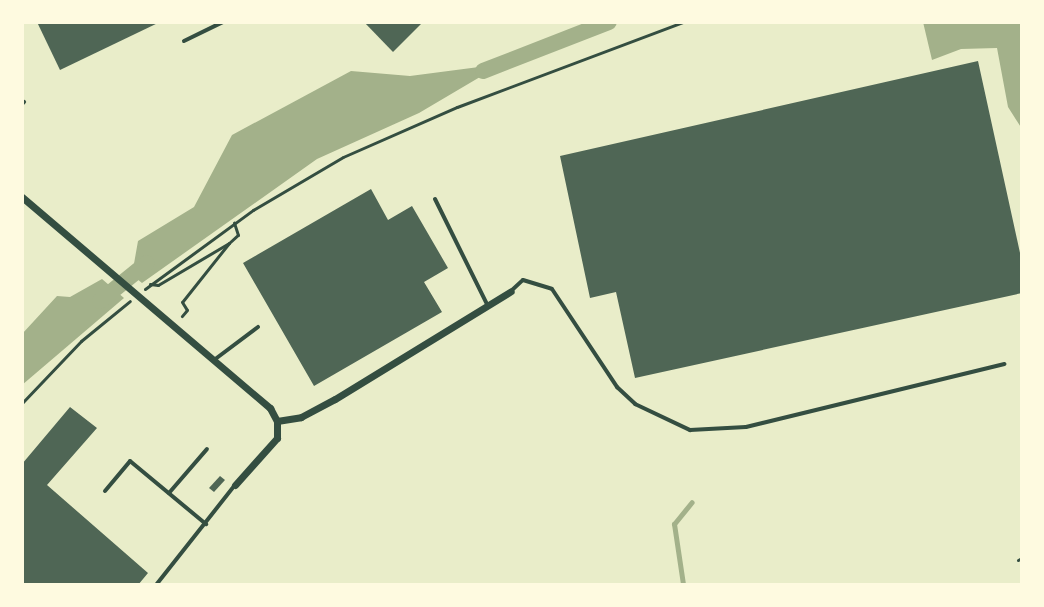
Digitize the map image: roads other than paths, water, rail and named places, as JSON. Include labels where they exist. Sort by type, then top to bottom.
[{"type":"street","points":[[22,197],[270,408],[277,421],[277,438],[235,485]]},
{"type":"street","points":[[277,421],[292,420],[335,399],[511,291]]},
{"type":"lane","points":[[184,41],[223,22]]},
{"type":"lane","points":[[435,199],[488,306]]},
{"type":"lane","points":[[511,291],[523,280],[552,289],[617,387],[635,404],[690,430],[746,427],[1004,364]]},
{"type":"lane","points":[[214,360],[258,327]]},
{"type":"lane","points":[[169,494],[207,449]]},
{"type":"lane","points":[[105,491],[130,461],[206,524]]},
{"type":"lane","points":[[156,585],[235,485]]},
{"type":"waterway","points":[[483,71],[609,22]]},
{"type":"waterway","points":[[100,301],[147,263]]},
{"type":"waterway","points":[[683,584],[674,524],[692,502]]}]
